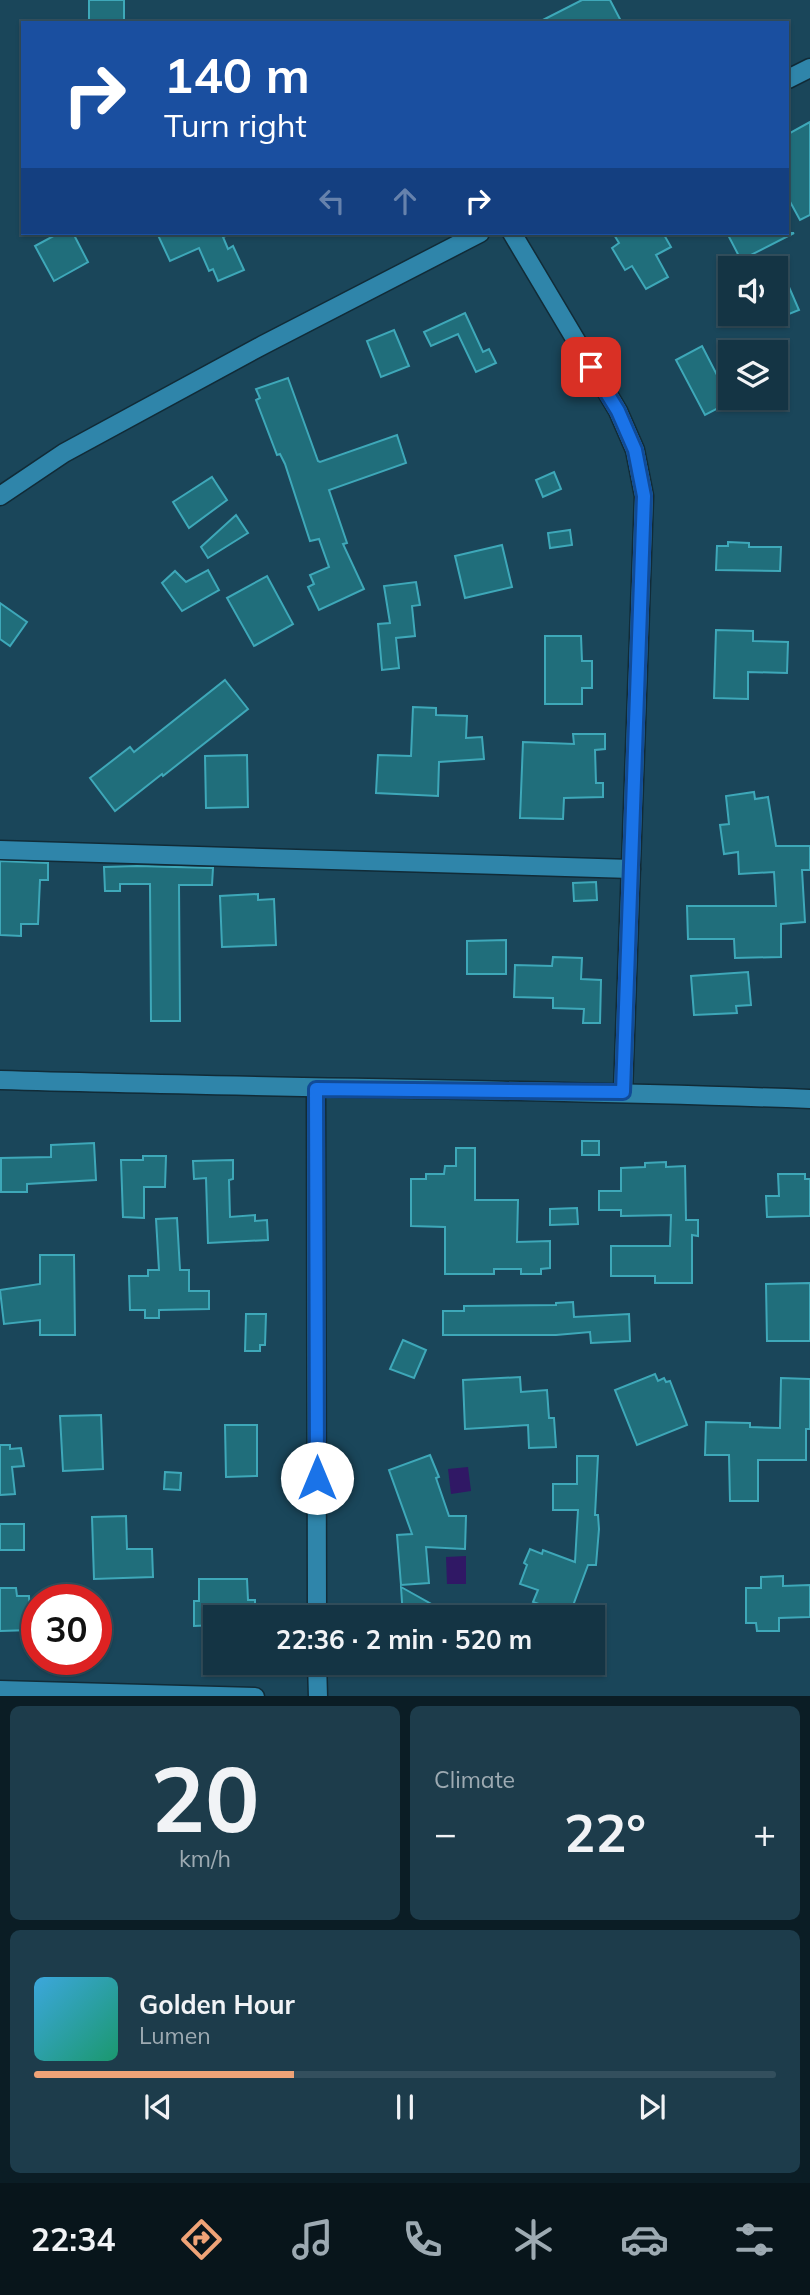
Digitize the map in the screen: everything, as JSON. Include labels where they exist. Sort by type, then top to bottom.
[{"type":"street","points":[[789,78],[810,68]]},
{"type":"street","points":[[0,496],[64,453],[263,345],[476,235]]},
{"type":"street","points":[[513,235],[618,411],[635,450],[644,496],[623,1092]]},
{"type":"street","points":[[0,850],[631,869]]},
{"type":"street","points":[[0,1080],[316,1089],[623,1092],[810,1099]]},
{"type":"street","points":[[316,1089],[317,1605]]},
{"type":"street","points":[[317,1675],[318,1696]]},
{"type":"street","points":[[0,1690],[255,1696]]},
{"type":"shaded area","points":[[468,1467],[471,1491],[451,1494],[448,1469]]},
{"type":"shaded area","points":[[466,1556],[466,1584],[447,1584],[446,1557]]},
{"type":"building","points":[[89,0],[124,0],[124,21],[89,21]]},
{"type":"building","points":[[582,0],[610,0],[621,21],[541,21]]},
{"type":"building","points":[[810,122],[810,215],[800,220],[789,200],[789,133]]},
{"type":"building","points":[[794,233],[749,256],[739,256],[728,235],[789,235]]},
{"type":"building","points":[[55,235],[74,235],[88,262],[54,281],[35,246]]},
{"type":"building","points":[[158,235],[228,235],[223,237],[228,249],[233,246],[244,270],[218,281],[213,269],[209,271],[199,248],[170,261]]},
{"type":"building","points":[[614,235],[664,235],[671,247],[656,255],[668,277],[646,289],[632,266],[625,270],[612,248],[619,243]]},
{"type":"building","points":[[788,285],[799,310],[788,314]]},
{"type":"building","points":[[465,313],[483,352],[489,349],[496,363],[476,372],[458,334],[431,346],[424,332]]},
{"type":"building","points":[[394,330],[409,366],[381,377],[367,341]]},
{"type":"building","points":[[702,346],[718,377],[718,408],[705,415],[676,360]]},
{"type":"building","points":[[288,378],[318,461],[397,435],[406,463],[329,490],[347,543],[343,544],[364,589],[319,610],[308,587],[314,584],[310,575],[329,567],[319,539],[310,541],[285,464],[280,454],[277,455],[256,400],[260,398],[256,389]]},
{"type":"building","points":[[554,472],[561,489],[543,497],[536,480]]},
{"type":"building","points":[[212,477],[227,500],[189,528],[173,502]]},
{"type":"building","points":[[236,515],[248,533],[208,558],[201,547]]},
{"type":"building","points":[[570,530],[572,545],[550,548],[548,533]]},
{"type":"building","points":[[728,542],[749,543],[749,547],[781,547],[780,571],[716,570],[717,546],[728,546]]},
{"type":"building","points":[[502,545],[512,587],[465,598],[455,556]]},
{"type":"building","points":[[208,570],[219,590],[182,611],[162,583],[175,571],[186,582]]},
{"type":"building","points":[[267,576],[293,624],[254,646],[227,598]]},
{"type":"building","points":[[416,582],[420,605],[412,606],[415,636],[396,638],[399,668],[382,670],[378,624],[390,623],[384,586]]},
{"type":"building","points":[[0,603],[27,622],[10,646],[0,639]]},
{"type":"building","points":[[716,630],[753,631],[753,641],[788,642],[787,673],[748,672],[748,699],[714,698]]},
{"type":"building","points":[[545,636],[581,636],[582,661],[592,661],[592,688],[582,688],[582,704],[545,704]]},
{"type":"building","points":[[225,680],[248,709],[115,811],[90,778],[130,747],[134,752]]},
{"type":"building","points":[[413,707],[436,708],[436,715],[467,716],[466,738],[482,737],[484,759],[439,762],[438,796],[376,793],[378,755],[411,756]]},
{"type":"building","points":[[573,734],[605,734],[605,749],[595,750],[596,783],[603,783],[603,797],[564,798],[563,819],[520,818],[523,742],[574,744]]},
{"type":"building","points":[[247,755],[248,807],[206,808],[205,756]]},
{"type":"building","points":[[754,792],[755,799],[768,797],[776,846],[810,846],[810,870],[802,870],[805,922],[781,924],[781,957],[735,958],[734,939],[688,939],[687,906],[776,906],[774,872],[739,874],[738,852],[724,854],[720,825],[729,824],[726,796]]},
{"type":"building","points":[[0,861],[48,863],[48,880],[40,880],[38,924],[21,924],[21,936],[0,935]]},
{"type":"building","points":[[104,867],[213,868],[212,885],[179,885],[180,1021],[151,1021],[150,884],[120,884],[120,891],[105,891]]},
{"type":"building","points":[[596,882],[597,900],[574,901],[573,883]]},
{"type":"building","points":[[258,894],[258,900],[274,899],[276,945],[222,947],[220,896]]},
{"type":"building","points":[[506,940],[506,974],[467,974],[467,941]]},
{"type":"building","points":[[553,957],[582,958],[581,979],[601,980],[600,1023],[583,1023],[584,1009],[553,1008],[553,998],[514,997],[515,965],[552,966]]},
{"type":"building","points":[[748,972],[751,1005],[736,1006],[737,1013],[694,1015],[691,976]]},
{"type":"building","points":[[582,1141],[599,1141],[599,1155],[582,1155]]},
{"type":"building","points":[[94,1143],[96,1180],[27,1184],[27,1192],[1,1192],[1,1158],[51,1157],[51,1145]]},
{"type":"building","points":[[456,1148],[475,1148],[475,1200],[518,1200],[517,1242],[550,1241],[550,1268],[541,1269],[541,1274],[521,1274],[521,1269],[494,1269],[494,1274],[445,1274],[445,1227],[411,1226],[411,1179],[426,1179],[426,1174],[444,1174],[445,1166],[456,1166]]},
{"type":"building","points":[[143,1156],[166,1156],[165,1187],[144,1187],[144,1218],[123,1217],[121,1160],[143,1160]]},
{"type":"building","points":[[233,1160],[233,1179],[229,1180],[230,1217],[255,1215],[255,1221],[267,1220],[268,1240],[208,1243],[206,1178],[194,1179],[193,1161]]},
{"type":"building","points":[[666,1162],[666,1167],[685,1166],[686,1220],[698,1220],[698,1236],[692,1235],[692,1283],[655,1283],[655,1276],[611,1276],[611,1246],[670,1246],[671,1215],[621,1216],[621,1210],[599,1210],[599,1191],[621,1191],[621,1168],[645,1167],[645,1163]]},
{"type":"building","points":[[778,1174],[805,1174],[805,1179],[810,1179],[810,1216],[767,1217],[766,1196],[779,1196]]},
{"type":"building","points":[[577,1208],[578,1224],[550,1225],[550,1209]]},
{"type":"building","points":[[177,1218],[180,1270],[189,1270],[189,1291],[209,1291],[209,1309],[159,1310],[159,1318],[145,1318],[145,1310],[130,1310],[129,1276],[148,1276],[148,1270],[159,1270],[156,1219]]},
{"type":"building","points":[[40,1255],[74,1255],[75,1335],[40,1335],[40,1320],[4,1324],[0,1290],[40,1284]]},
{"type":"building","points":[[810,1283],[810,1341],[767,1341],[766,1284]]},
{"type":"building","points":[[573,1302],[574,1317],[629,1314],[630,1341],[591,1343],[590,1332],[556,1335],[443,1335],[443,1311],[464,1311],[464,1306],[556,1305]]},
{"type":"building","points":[[246,1314],[266,1314],[265,1345],[260,1345],[260,1351],[245,1351]]},
{"type":"building","points":[[403,1340],[426,1350],[414,1378],[390,1369]]},
{"type":"building","points":[[655,1374],[658,1381],[664,1378],[666,1382],[670,1381],[687,1425],[637,1445],[615,1390]]},
{"type":"building","points":[[520,1377],[521,1392],[547,1390],[549,1418],[554,1418],[556,1447],[529,1448],[528,1425],[465,1429],[463,1380]]},
{"type":"building","points":[[781,1378],[810,1379],[810,1429],[806,1429],[806,1460],[758,1460],[758,1501],[730,1501],[729,1455],[705,1455],[706,1422],[750,1423],[750,1427],[780,1428]]},
{"type":"building","points":[[101,1415],[103,1469],[63,1471],[60,1416]]},
{"type":"building","points":[[225,1425],[257,1425],[257,1476],[226,1477]]},
{"type":"building","points":[[0,1445],[10,1445],[10,1449],[21,1448],[24,1466],[12,1467],[15,1494],[0,1495]]},
{"type":"building","points":[[430,1455],[449,1516],[466,1516],[465,1549],[426,1547],[429,1583],[401,1585],[397,1535],[412,1534],[389,1470]]},
{"type":"building","points":[[577,1456],[598,1456],[595,1515],[598,1515],[599,1529],[596,1565],[588,1565],[573,1605],[542,1605],[533,1602],[538,1590],[520,1584],[527,1565],[524,1563],[530,1549],[542,1554],[543,1550],[575,1562],[578,1510],[553,1510],[553,1484],[577,1484]]},
{"type":"building","points":[[165,1472],[181,1473],[180,1490],[164,1489]]},
{"type":"building","points":[[126,1516],[127,1549],[152,1549],[153,1577],[94,1579],[92,1517]]},
{"type":"building","points":[[0,1524],[24,1524],[24,1550],[0,1550]]},
{"type":"building","points":[[783,1576],[783,1586],[810,1585],[810,1617],[779,1618],[779,1631],[757,1631],[756,1623],[746,1623],[746,1588],[761,1588],[761,1577]]},
{"type":"building","points":[[199,1579],[247,1579],[248,1600],[255,1600],[255,1605],[203,1605],[203,1626],[194,1626],[194,1601],[199,1601]]},
{"type":"building","points":[[401,1587],[433,1605],[402,1605]]},
{"type":"building","points":[[0,1588],[16,1588],[17,1596],[21,1596],[21,1630],[0,1631]]},
{"type":"route","points":[[317,1478],[316,1089],[623,1092],[644,496],[635,450],[618,411],[591,367]]}]
